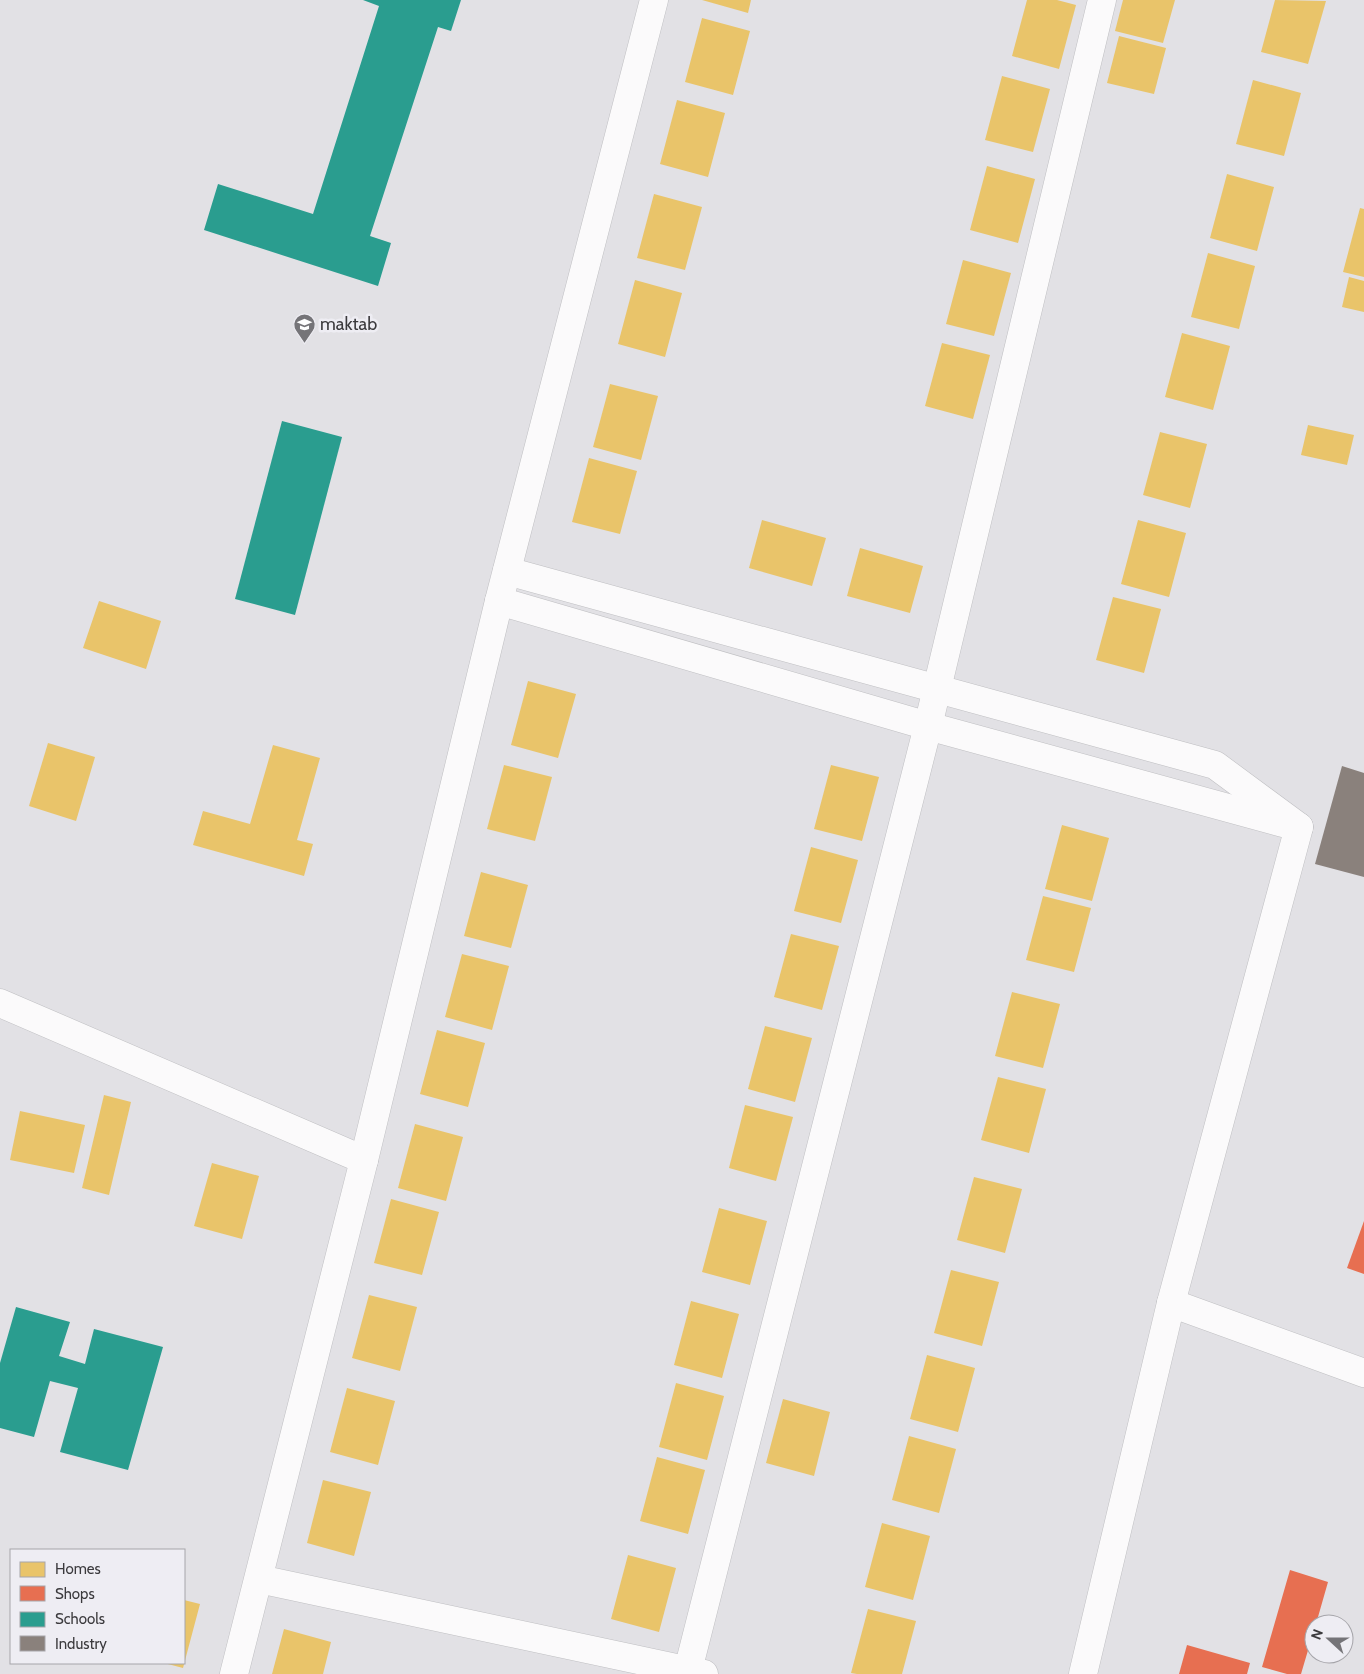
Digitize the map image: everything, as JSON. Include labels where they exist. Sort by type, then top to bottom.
[{"type":"street","points":[[234,1674],[364,1160],[499,602],[654,0]]},
{"type":"street","points":[[259,1579],[693,1673],[928,726],[1102,0]]},
{"type":"street","points":[[507,571],[1215,765],[1299,827]]},
{"type":"street","points":[[499,602],[928,726],[1299,827]]},
{"type":"street","points":[[1083,1674],[1171,1303],[1299,827]]},
{"type":"street","points":[[0,1003],[364,1160]]},
{"type":"street","points":[[1171,1303],[1364,1373]]},
{"type":"building: Homes","points":[[702,0],[751,0],[748,13]]},
{"type":"building: Homes","points":[[1027,0],[1057,0],[1076,5],[1059,69],[1012,56]]},
{"type":"building: Homes","points":[[1123,0],[1175,0],[1163,43],[1115,31]]},
{"type":"building: Homes","points":[[1275,0],[1326,1],[1308,64],[1261,52]]},
{"type":"building: Homes","points":[[702,18],[750,31],[733,95],[685,82]]},
{"type":"building: Homes","points":[[1119,36],[1166,48],[1154,94],[1107,83]]},
{"type":"building: Homes","points":[[1002,76],[1050,89],[1033,152],[985,140]]},
{"type":"building: Homes","points":[[1253,80],[1301,93],[1284,156],[1236,144]]},
{"type":"building: Homes","points":[[677,100],[725,113],[708,177],[660,164]]},
{"type":"building: Homes","points":[[987,166],[1035,179],[1018,243],[970,230]]},
{"type":"building: Homes","points":[[1227,174],[1274,187],[1257,251],[1210,238]]},
{"type":"building: Homes","points":[[654,194],[702,207],[685,270],[637,258]]},
{"type":"building: Homes","points":[[1360,208],[1364,209],[1364,277],[1343,272]]},
{"type":"building: Homes","points":[[1208,253],[1255,266],[1239,329],[1191,317]]},
{"type":"building: Homes","points":[[963,260],[1011,273],[994,336],[946,324]]},
{"type":"building: Homes","points":[[1349,277],[1364,281],[1364,312],[1342,307]]},
{"type":"building: Homes","points":[[635,280],[682,293],[665,357],[618,344]]},
{"type":"building: Homes","points":[[1182,333],[1230,346],[1213,410],[1165,397]]},
{"type":"building: Homes","points":[[942,343],[990,355],[973,419],[925,406]]},
{"type":"building: Homes","points":[[610,384],[658,396],[641,460],[593,447]]},
{"type":"building: Homes","points":[[1308,425],[1354,435],[1347,465],[1301,455]]},
{"type":"building: Homes","points":[[1160,432],[1207,444],[1190,508],[1143,495]]},
{"type":"building: Homes","points":[[589,458],[637,471],[620,534],[572,522]]},
{"type":"building: Homes","points":[[762,520],[826,538],[812,586],[749,568]]},
{"type":"building: Homes","points":[[1138,520],[1186,533],[1169,597],[1121,584]]},
{"type":"building: Homes","points":[[860,548],[923,566],[910,613],[847,596]]},
{"type":"building: Homes","points":[[1113,597],[1161,609],[1144,673],[1096,660]]},
{"type":"building: Homes","points":[[99,601],[161,621],[146,669],[83,648]]},
{"type":"building: Homes","points":[[528,681],[576,694],[558,758],[511,745]]},
{"type":"building: Homes","points":[[48,743],[95,757],[76,821],[29,806]]},
{"type":"building: Homes","points":[[273,745],[320,758],[297,840],[313,844],[304,876],[193,845],[203,811],[250,824]]},
{"type":"building: Homes","points":[[504,765],[552,777],[535,841],[487,829]]},
{"type":"building: Homes","points":[[831,765],[879,777],[862,841],[814,829]]},
{"type":"building: Homes","points":[[1062,825],[1109,838],[1092,901],[1045,889]]},
{"type":"building: Homes","points":[[811,847],[858,860],[841,923],[794,911]]},
{"type":"building: Homes","points":[[481,872],[528,885],[511,948],[464,936]]},
{"type":"building: Homes","points":[[1043,896],[1091,908],[1074,972],[1026,960]]},
{"type":"building: Homes","points":[[791,934],[839,946],[822,1010],[774,997]]},
{"type":"building: Homes","points":[[462,954],[509,966],[492,1030],[445,1017]]},
{"type":"building: Homes","points":[[1012,992],[1060,1004],[1043,1068],[995,1056]]},
{"type":"building: Homes","points":[[765,1026],[812,1038],[795,1102],[748,1089]]},
{"type":"building: Homes","points":[[437,1030],[485,1043],[468,1107],[420,1094]]},
{"type":"building: Homes","points":[[998,1077],[1046,1089],[1029,1153],[981,1140]]},
{"type":"building: Homes","points":[[104,1095],[131,1102],[109,1195],[82,1188]]},
{"type":"building: Homes","points":[[745,1105],[793,1117],[776,1181],[729,1168]]},
{"type":"building: Homes","points":[[20,1111],[85,1125],[74,1173],[10,1160]]},
{"type":"building: Homes","points":[[415,1124],[463,1137],[446,1201],[398,1188]]},
{"type":"building: Homes","points":[[212,1163],[259,1176],[242,1239],[194,1226]]},
{"type":"building: Homes","points":[[974,1177],[1022,1189],[1005,1253],[957,1240]]},
{"type":"building: Homes","points":[[391,1199],[439,1212],[422,1275],[374,1263]]},
{"type":"building: Homes","points":[[719,1208],[767,1221],[750,1285],[702,1272]]},
{"type":"building: Homes","points":[[951,1270],[999,1282],[982,1346],[934,1333]]},
{"type":"building: Homes","points":[[369,1295],[417,1307],[400,1371],[352,1358]]},
{"type":"building: Homes","points":[[691,1301],[739,1314],[722,1378],[674,1365]]},
{"type":"building: Homes","points":[[927,1355],[975,1368],[958,1432],[910,1419]]},
{"type":"building: Homes","points":[[676,1383],[724,1396],[707,1460],[659,1447]]},
{"type":"building: Homes","points":[[347,1388],[395,1401],[378,1465],[330,1452]]},
{"type":"building: Homes","points":[[783,1399],[830,1412],[814,1476],[766,1463]]},
{"type":"building: Homes","points":[[909,1436],[956,1449],[939,1513],[892,1500]]},
{"type":"building: Homes","points":[[657,1457],[705,1470],[688,1534],[640,1521]]},
{"type":"building: Homes","points":[[323,1480],[371,1492],[354,1556],[307,1543]]},
{"type":"building: Homes","points":[[882,1523],[930,1536],[913,1600],[865,1587]]},
{"type":"building: Homes","points":[[628,1555],[676,1568],[659,1632],[611,1619]]},
{"type":"building: Homes","points":[[185,1600],[200,1604],[185,1660]]},
{"type":"building: Homes","points":[[868,1609],[916,1621],[902,1674],[851,1673]]},
{"type":"building: Homes","points":[[284,1629],[331,1642],[323,1674],[272,1674]]},
{"type":"building: Homes","points":[[168,1664],[184,1664],[183,1668]]},
{"type":"building: Shops","points":[[1364,1221],[1364,1274],[1347,1268]]},
{"type":"building: Shops","points":[[1290,1570],[1328,1582],[1319,1614],[1304,1614],[1304,1664],[1301,1674],[1287,1674],[1262,1667]]},
{"type":"building: Shops","points":[[1187,1645],[1250,1663],[1247,1674],[1179,1674]]},
{"type":"building: Schools","points":[[363,0],[461,0],[451,31],[438,27],[370,236],[391,243],[378,286],[204,230],[218,184],[313,214],[379,6]]},
{"type":"building: Schools","points":[[282,421],[342,437],[295,615],[235,599]]},
{"type":"building: Schools","points":[[16,1307],[70,1322],[59,1356],[85,1364],[94,1329],[163,1347],[128,1470],[60,1452],[78,1388],[50,1381],[34,1437],[0,1428],[0,1363]]},
{"type":"building: Industry","points":[[1342,766],[1364,773],[1364,877],[1315,864]]},
{"type":"place","name":"maktab","points":[[304,343]]}]
